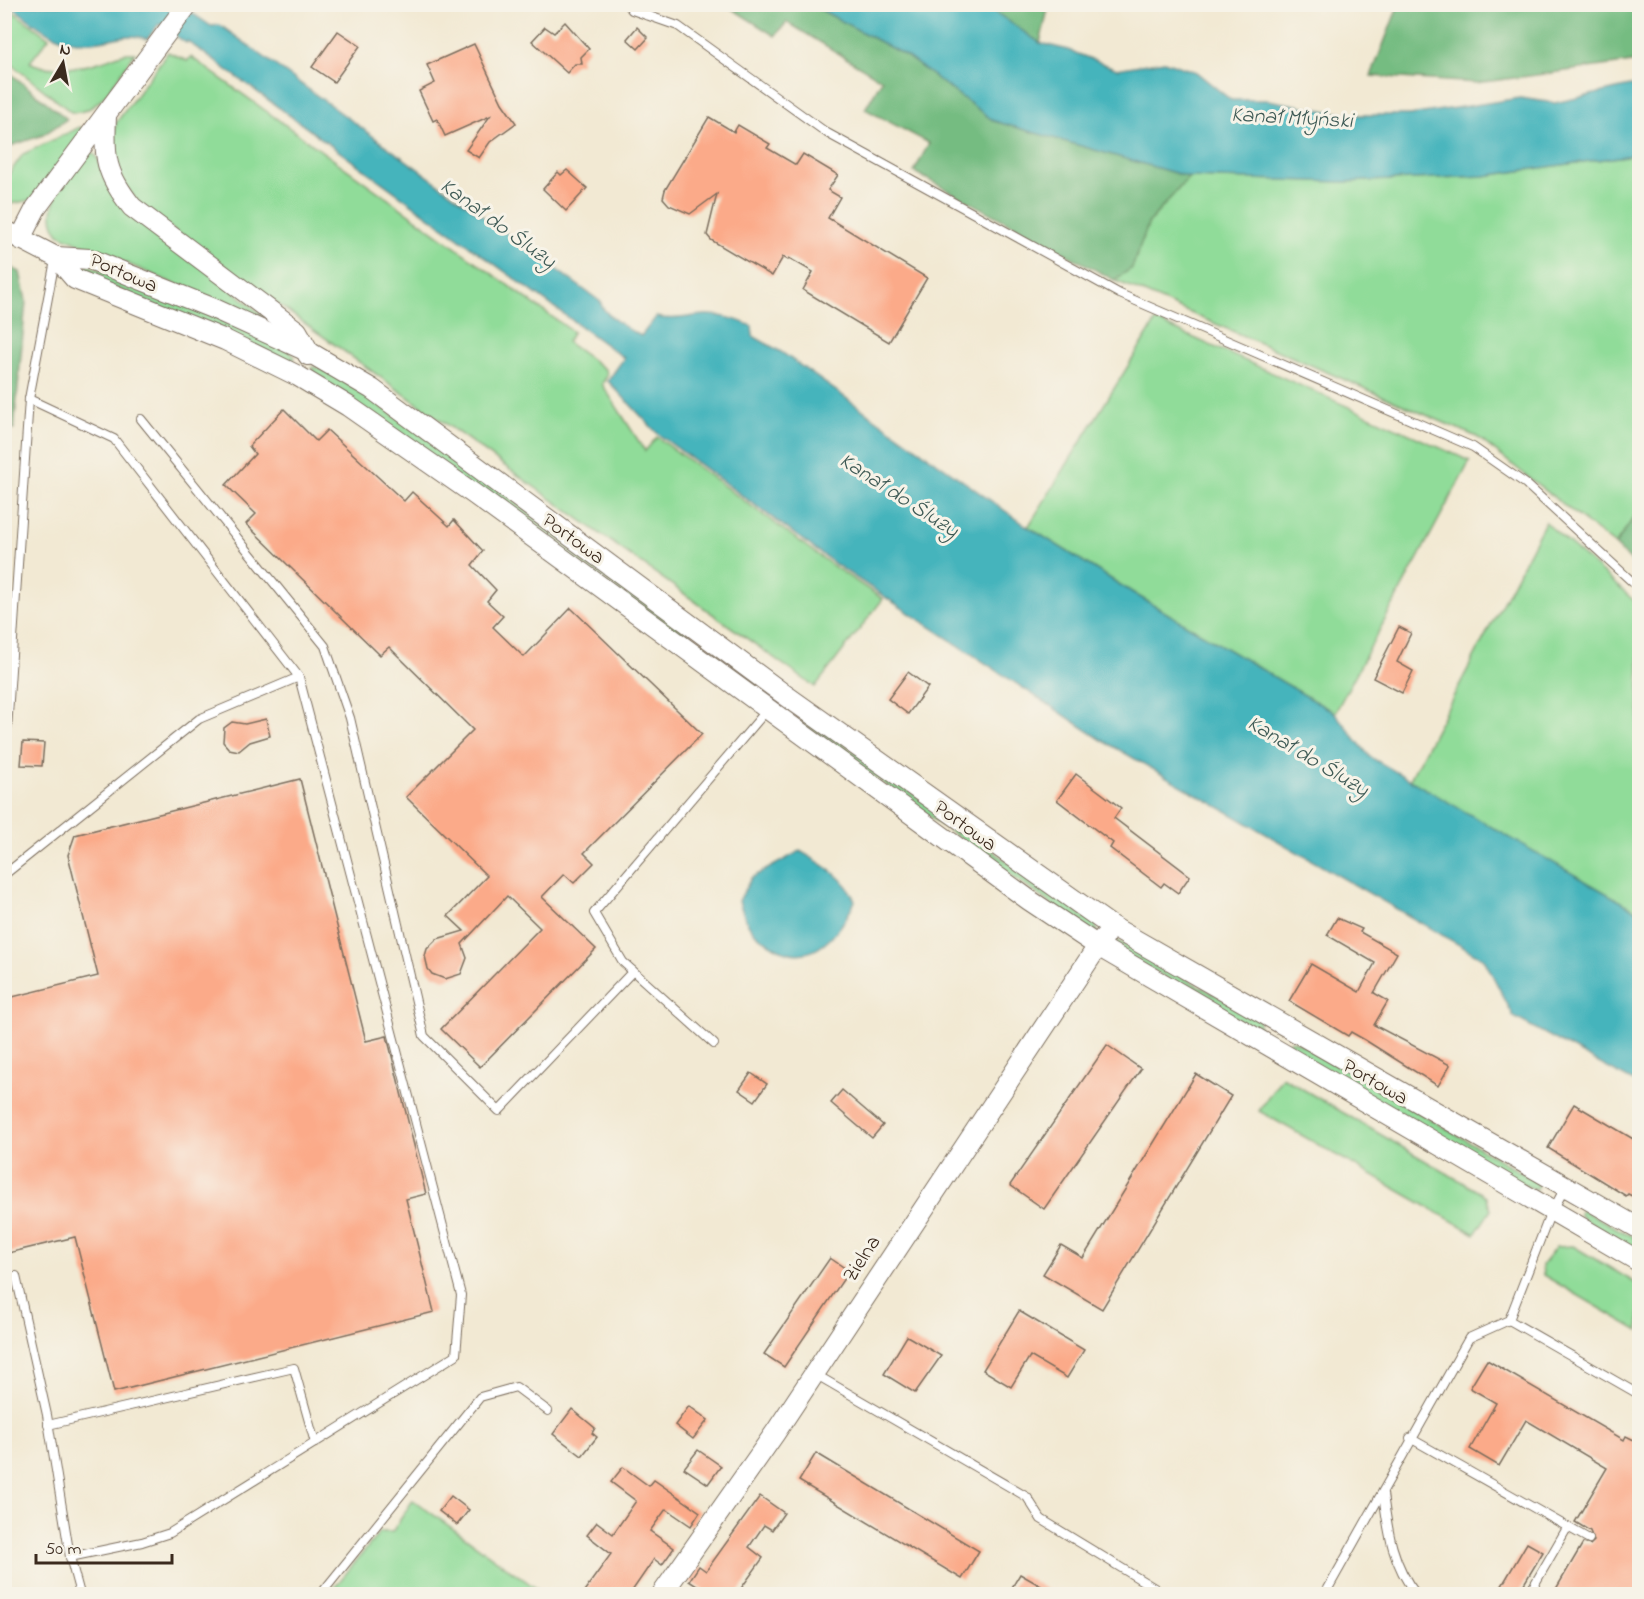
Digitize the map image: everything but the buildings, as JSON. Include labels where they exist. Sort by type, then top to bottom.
[{"type":"street","points":[[56,257],[12,234],[36,208],[188,4]]},
{"type":"street","points":[[106,116],[104,153],[115,185],[132,207],[297,331],[309,352],[297,376]]},
{"type":"street","name":"Portowa","points":[[56,257],[90,259],[217,310],[309,352],[372,389],[782,692],[1111,926],[1640,1229]]},
{"type":"street","name":"Portowa","points":[[56,257],[75,279],[225,340],[297,376],[348,406],[474,494],[1029,900],[1098,946],[1640,1262]]},
{"type":"street","name":"Zielna","points":[[662,1594],[814,1373],[1111,926]]},
{"type":"street","points":[[1267,1044],[1280,1023]]},
{"type":"lane","points":[[627,4],[646,15],[678,26],[827,133],[1120,294],[1473,447],[1526,484],[1640,589]]},
{"type":"lane","points":[[646,15],[651,4]]},
{"type":"lane","points":[[4,775],[29,399],[56,257]]},
{"type":"lane","points":[[29,399],[114,439],[299,677],[461,1295],[456,1355],[170,1533],[142,1542],[70,1557]]},
{"type":"lane","points":[[141,419],[325,646],[350,718],[424,1036],[499,1111],[633,971]]},
{"type":"lane","points":[[4,875],[199,719],[299,677]]},
{"type":"lane","points":[[714,1044],[622,962],[594,913],[782,692]]},
{"type":"lane","points":[[1325,1594],[1383,1494],[1410,1438],[1469,1338],[1509,1320],[1552,1211],[1566,1186]]},
{"type":"lane","points":[[4,1278],[16,1276],[48,1425],[70,1557],[80,1594]]},
{"type":"lane","points":[[1509,1320],[1640,1395]]},
{"type":"lane","points":[[48,1425],[294,1368],[315,1443]]},
{"type":"lane","points":[[814,1373],[1027,1497],[1041,1519],[1156,1589]]},
{"type":"lane","points":[[321,1594],[480,1397],[516,1387],[548,1411]]},
{"type":"lane","points":[[1410,1438],[1589,1539]]},
{"type":"lane","points":[[1383,1494],[1389,1541],[1403,1578],[1416,1594]]},
{"type":"lane","points":[[1529,1594],[1567,1528]]},
{"type":"green space","points":[[1399,4],[1636,5],[1639,61],[1477,83],[1371,76]]},
{"type":"green space","points":[[4,5],[49,38],[30,62],[37,65],[54,68],[74,67],[92,64],[122,54],[135,53],[100,101],[81,112],[71,112],[5,59]]},
{"type":"green space","points":[[726,5],[812,5],[906,56],[994,121],[1189,177],[1149,222],[1132,268],[1114,280],[914,172],[929,143],[865,109],[882,80],[787,22],[775,36]]},
{"type":"green space","points":[[985,5],[1049,5],[1040,43]]},
{"type":"green space","points":[[168,52],[187,61],[191,57],[573,332],[567,342],[606,370],[607,376],[602,384],[645,451],[657,437],[836,568],[883,599],[815,687],[143,208],[127,188],[118,169],[114,148],[116,123]]},
{"type":"green space","points":[[4,69],[67,119],[43,135],[5,148]]},
{"type":"green space","points":[[80,127],[85,130],[31,200],[5,205],[4,181],[23,154]]},
{"type":"green space","points":[[87,153],[93,153],[97,157],[109,188],[278,328],[60,235],[52,214],[54,203],[58,192]]},
{"type":"green space","points":[[1639,154],[1639,510],[1615,545],[1477,437],[1114,280],[1132,268],[1149,222],[1189,177],[1342,182],[1484,176]]},
{"type":"green space","points":[[4,264],[20,272],[26,301],[14,429],[5,427]]},
{"type":"green space","points":[[87,265],[203,311],[289,351],[295,357],[293,361],[285,361],[85,275],[79,270]]},
{"type":"green space","points":[[1156,321],[1470,461],[1335,713],[1138,596],[1028,527]]},
{"type":"green space","points":[[312,367],[331,373],[352,386],[484,479],[760,686],[759,690],[314,376]]},
{"type":"green space","points":[[1639,510],[1639,569],[1615,545]]},
{"type":"green space","points":[[1545,522],[1639,605],[1639,912],[1409,781]]},
{"type":"green space","points":[[803,715],[1096,925],[1098,932],[1091,933],[803,725],[800,719]]},
{"type":"green space","points":[[1116,940],[1259,1019],[1259,1028],[1252,1028],[1117,949]]},
{"type":"green space","points":[[1290,1040],[1298,1042],[1531,1178],[1538,1185],[1536,1189],[1526,1186],[1291,1050],[1288,1044]]},
{"type":"green space","points":[[1282,1077],[1486,1196],[1491,1210],[1475,1234],[1259,1111]]},
{"type":"green space","points":[[1582,1210],[1639,1240],[1639,1251],[1582,1218],[1579,1213]]},
{"type":"green space","points":[[1573,1246],[1639,1285],[1639,1331],[1543,1275],[1542,1265],[1556,1247]]},
{"type":"green space","points":[[413,1500],[544,1594],[329,1594],[380,1532],[392,1532]]},
{"type":"water","name":"Kanał do Śluzy","points":[[10,5],[180,5],[211,26],[220,25],[601,302],[605,311],[624,326],[641,336],[656,317],[717,315],[752,326],[753,336],[781,352],[1028,527],[1138,596],[1335,713],[1370,757],[1639,912],[1639,1085],[1514,1017],[1484,959],[1102,740],[838,566],[658,434],[608,381],[624,358],[187,41],[186,43],[159,24],[147,39],[133,36],[92,42],[68,40],[47,32]]},
{"type":"water","name":"Kanał Młyński","points":[[812,5],[985,5],[1040,43],[1068,50],[1117,69],[1164,61],[1196,72],[1231,100],[1268,100],[1349,115],[1410,115],[1520,98],[1555,103],[1639,84],[1639,154],[1484,176],[1342,182],[1189,177],[994,121],[906,56]]},
{"type":"water","points":[[800,851],[825,866],[839,878],[851,892],[855,901],[842,925],[824,944],[813,951],[802,954],[789,953],[760,938],[751,929],[739,901],[751,878]]}]
